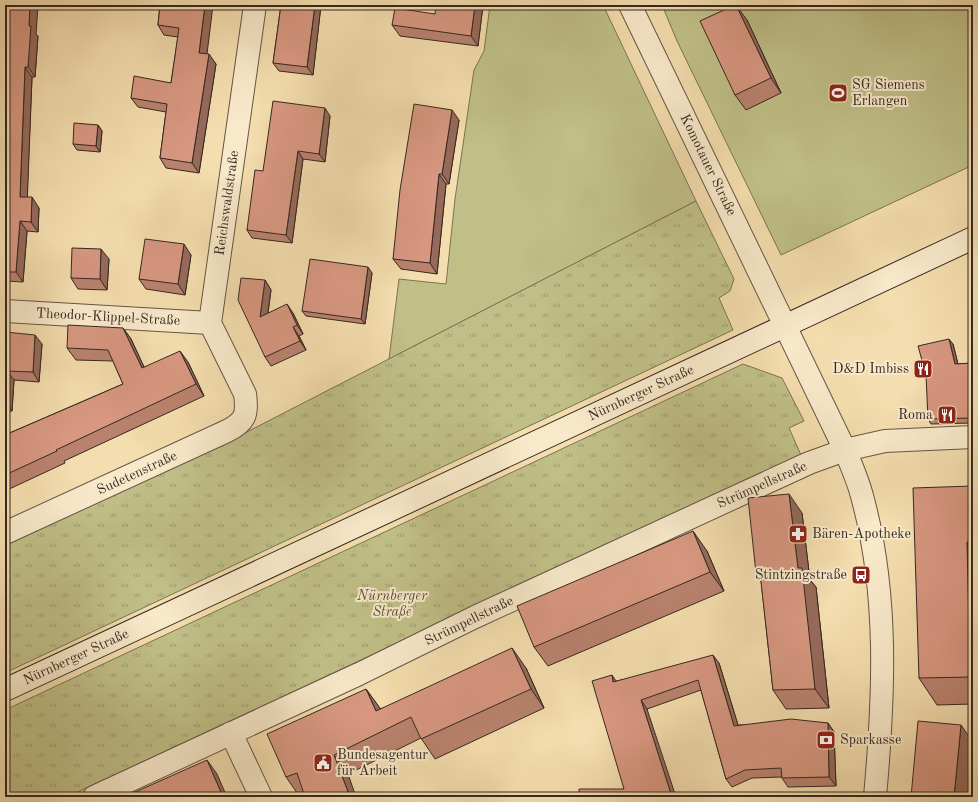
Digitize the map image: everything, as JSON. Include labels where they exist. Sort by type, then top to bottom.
[{"type":"street","name":"Reichswaldstraße","points":[[210,323],[255,5]]},
{"type":"street","name":"Komotauer Straße","points":[[630,5],[786,326]]},
{"type":"street","name":"Nürnberger Straße","points":[[5,690],[973,238]]},
{"type":"street","name":"Theodor-Klippel-Straße","points":[[5,311],[210,323]]},
{"type":"street","name":"Sudetenstraße","points":[[5,533],[240,424],[245,416],[245,394],[210,323]]},
{"type":"street","points":[[786,326],[845,450],[862,494],[876,563],[880,591],[882,689],[881,730],[875,797]]},
{"type":"street","name":"Strümpellstraße","points":[[94,797],[231,734],[652,535],[809,463],[845,450],[890,440],[973,437]]},
{"type":"street","points":[[231,734],[261,797]]},
{"type":"green space","points":[[490,5],[603,5],[696,201],[389,359],[399,279],[446,284],[455,199],[474,70],[484,51]]},
{"type":"green space","name":"SG Siemens Erlangen","points":[[662,5],[973,5],[973,165],[781,255],[677,41]]},
{"type":"green space","points":[[696,201],[734,279],[730,291],[719,298],[733,330],[5,673],[5,544],[243,434]]},
{"type":"green space","points":[[743,364],[782,378],[804,421],[789,428],[801,455],[67,797],[5,797],[5,710]]},
{"type":"building","points":[[5,5],[30,5],[29,26],[31,26],[28,67],[25,67],[20,197],[32,197],[31,222],[20,221],[16,272],[5,272]]},
{"type":"building","points":[[160,5],[205,5],[199,53],[209,54],[192,163],[160,158],[167,104],[131,98],[134,76],[171,83],[179,28],[158,25]]},
{"type":"building","points":[[281,5],[315,5],[307,67],[273,63]]},
{"type":"building","points":[[436,5],[475,5],[471,36],[392,25],[395,8],[435,14]]},
{"type":"building","points":[[735,5],[771,78],[735,95],[700,21]]},
{"type":"building","points":[[273,101],[325,108],[319,154],[298,151],[286,235],[247,230],[255,170],[263,171]]},
{"type":"building","points":[[414,104],[452,110],[442,174],[439,174],[430,263],[393,259],[400,190]]},
{"type":"building","points":[[74,123],[98,125],[96,146],[73,144]]},
{"type":"building","points":[[145,239],[184,244],[178,284],[139,279]]},
{"type":"building","points":[[72,248],[101,249],[100,279],[71,278]]},
{"type":"building","points":[[310,259],[368,267],[361,319],[302,311]]},
{"type":"building","points":[[241,278],[265,280],[260,317],[287,304],[297,325],[293,327],[300,341],[265,357],[238,300]]},
{"type":"building","points":[[68,325],[123,328],[142,368],[180,351],[196,384],[5,475],[5,435],[123,384],[108,350],[67,348]]},
{"type":"building","points":[[5,332],[35,335],[33,372],[7,371],[6,401],[5,401]]},
{"type":"building","points":[[949,339],[955,364],[973,363],[973,418],[928,419],[926,375],[918,346]]},
{"type":"building","points":[[973,486],[973,542],[967,542],[969,624],[973,624],[973,677],[919,678],[913,488]]},
{"type":"building","points":[[789,494],[798,568],[802,568],[815,689],[773,690],[760,573],[756,573],[748,498]]},
{"type":"building","points":[[693,531],[710,572],[534,647],[517,606]]},
{"type":"building","points":[[512,648],[531,689],[421,739],[411,717],[334,755],[350,797],[305,797],[297,773],[286,777],[267,734],[366,689],[376,711]]},
{"type":"building","points":[[713,655],[734,726],[791,719],[828,723],[829,777],[782,778],[781,768],[745,770],[726,779],[698,680],[641,700],[672,797],[579,797],[579,789],[624,789],[592,681],[612,675],[613,682]]},
{"type":"building","points":[[918,721],[961,725],[954,797],[911,797]]},
{"type":"building","points":[[207,760],[223,797],[124,797]]},
{"type":"place","name":"SG Siemens Erlangen","points":[[838,93]]},
{"type":"place","name":"D&D Imbiss","points":[[923,369]]},
{"type":"place","name":"Roma","points":[[947,415]]},
{"type":"place","name":"Bären-Apotheke","points":[[798,534]]},
{"type":"place","name":"Stintzingstraße","points":[[861,575]]},
{"type":"place","name":"Sparkasse","points":[[826,740]]},
{"type":"place","name":"Bundesagentur für Arbeit","points":[[323,763]]}]
